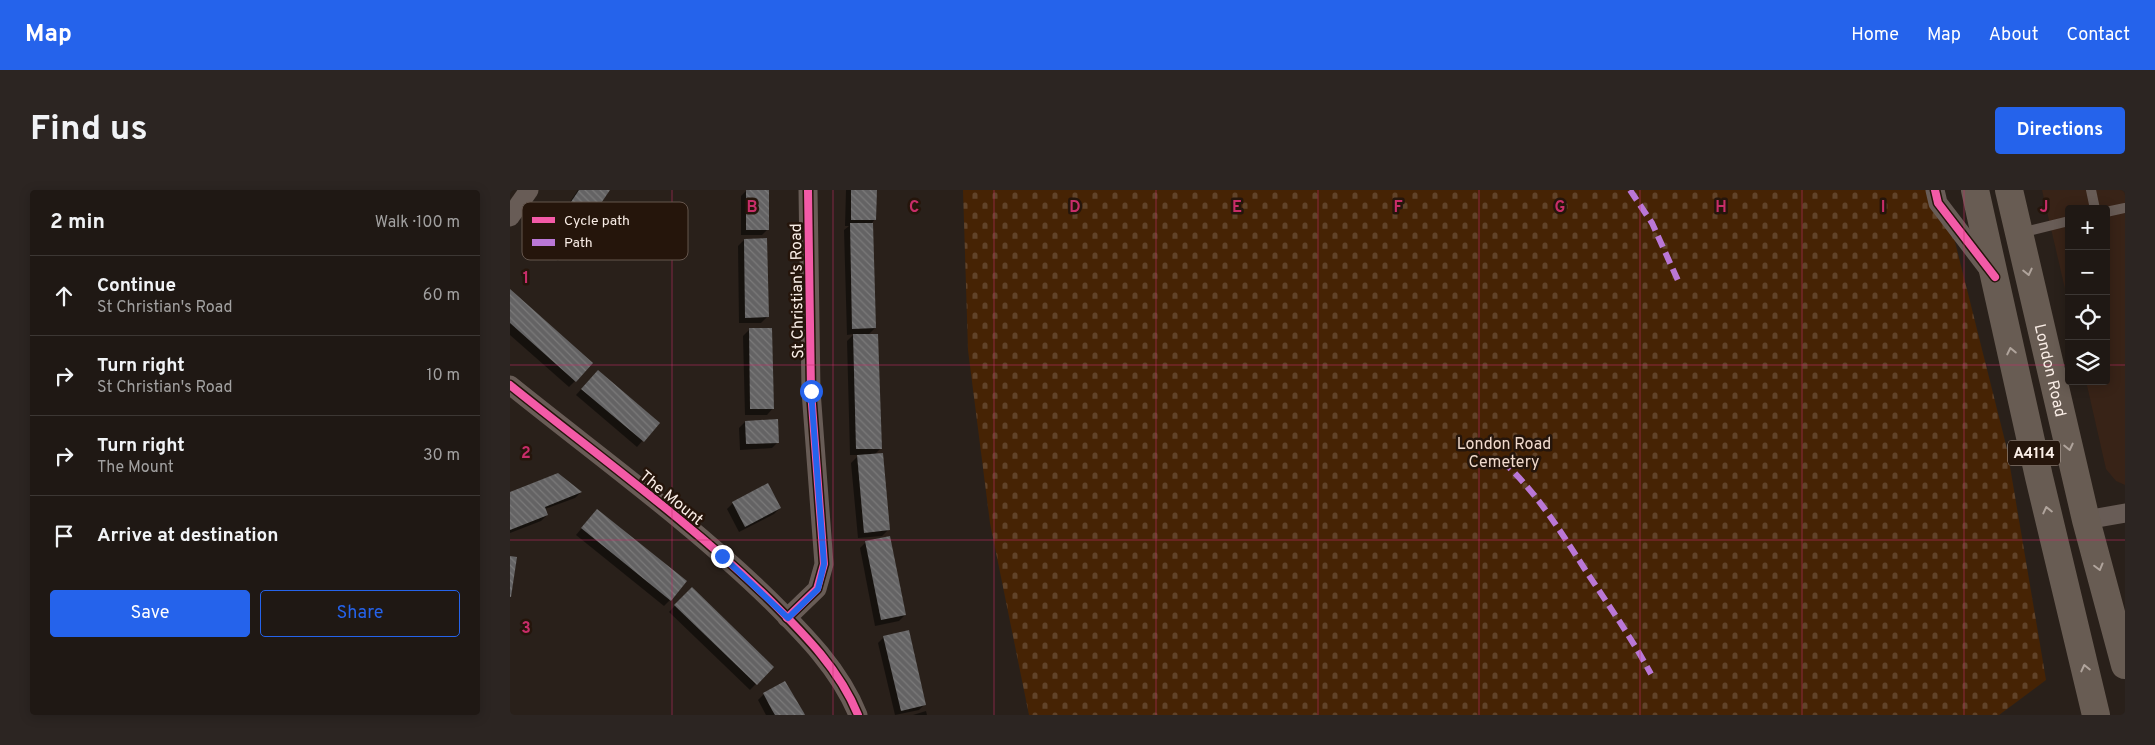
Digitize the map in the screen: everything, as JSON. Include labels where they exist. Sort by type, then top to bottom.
[{"type":"highway","name":"A4114","points":[[1976,190],[2039,477],[2096,715]]},
{"type":"highway","name":"London Road","points":[[2009,190],[2086,520],[2125,665]]},
{"type":"street","points":[[510,217],[528,190]]},
{"type":"street","name":"St Christian's Road","points":[[788,618],[818,589],[824,564],[811,391],[808,190]]},
{"type":"street","points":[[1935,190],[1938,203],[1995,277]]},
{"type":"street","name":"The Mount","points":[[510,385],[687,526],[751,582],[788,618],[836,673],[846,688],[858,715]]},
{"type":"street","points":[[2086,520],[2125,512]]},
{"type":"lane","points":[[2091,190],[2094,205]]},
{"type":"lane","points":[[2110,211],[2125,208]]},
{"type":"lane","points":[[2019,233],[2065,222]]},
{"type":"shaded area","points":[[2042,190],[2125,190],[2125,485],[2116,481],[2106,469],[2087,385],[2110,385],[2110,205],[2065,205],[2065,289]]},
{"type":"green space","name":"London Road Cemetery","points":[[963,190],[1942,190],[2007,449],[2046,680],[1999,715],[1029,715],[990,523],[968,350]]},
{"type":"building","points":[[579,190],[610,190],[602,202],[571,202]]},
{"type":"building","points":[[746,190],[769,190],[769,230],[746,230]]},
{"type":"building","points":[[851,190],[877,190],[876,220],[851,220]]},
{"type":"building","points":[[850,223],[873,223],[876,328],[852,329]]},
{"type":"building","points":[[767,238],[769,317],[745,318],[744,239]]},
{"type":"building","points":[[510,289],[593,363],[576,382],[510,323]]},
{"type":"building","points":[[749,328],[772,328],[774,409],[750,409]]},
{"type":"building","points":[[853,334],[878,334],[882,449],[856,449]]},
{"type":"building","points":[[598,370],[660,423],[644,442],[581,389]]},
{"type":"building","points":[[778,419],[779,443],[746,444],[745,421]]},
{"type":"building","points":[[883,453],[890,530],[864,533],[857,455]]},
{"type":"building","points":[[558,473],[582,492],[545,507],[548,515],[510,530],[510,492]]},
{"type":"building","points":[[768,483],[781,508],[745,527],[732,502]]},
{"type":"building","points":[[597,509],[687,581],[671,601],[581,528]]},
{"type":"building","points":[[890,536],[906,615],[881,620],[865,541]]},
{"type":"building","points":[[510,556],[517,557],[511,597],[510,597]]},
{"type":"building","points":[[692,587],[774,667],[757,685],[674,605]]},
{"type":"building","points":[[909,630],[926,705],[901,711],[883,636]]},
{"type":"building","points":[[785,681],[805,715],[775,715],[772,710],[763,693]]},
{"type":"marked path","points":[[1630,190],[1652,223],[1680,285]]},
{"type":"marked path","points":[[1502,461],[1527,486],[1569,544],[1621,623],[1651,674]]},
{"type":"cycle path","points":[[787,618],[817,589],[824,564],[811,391],[808,190]]},
{"type":"cycle path","points":[[1935,190],[1938,203],[1995,277]]},
{"type":"cycle path","points":[[510,385],[676,517],[771,601],[809,640],[832,668],[858,715]]},
{"type":"route","points":[[722,556],[788,618],[818,589],[824,564],[823,528],[811,391]]}]
